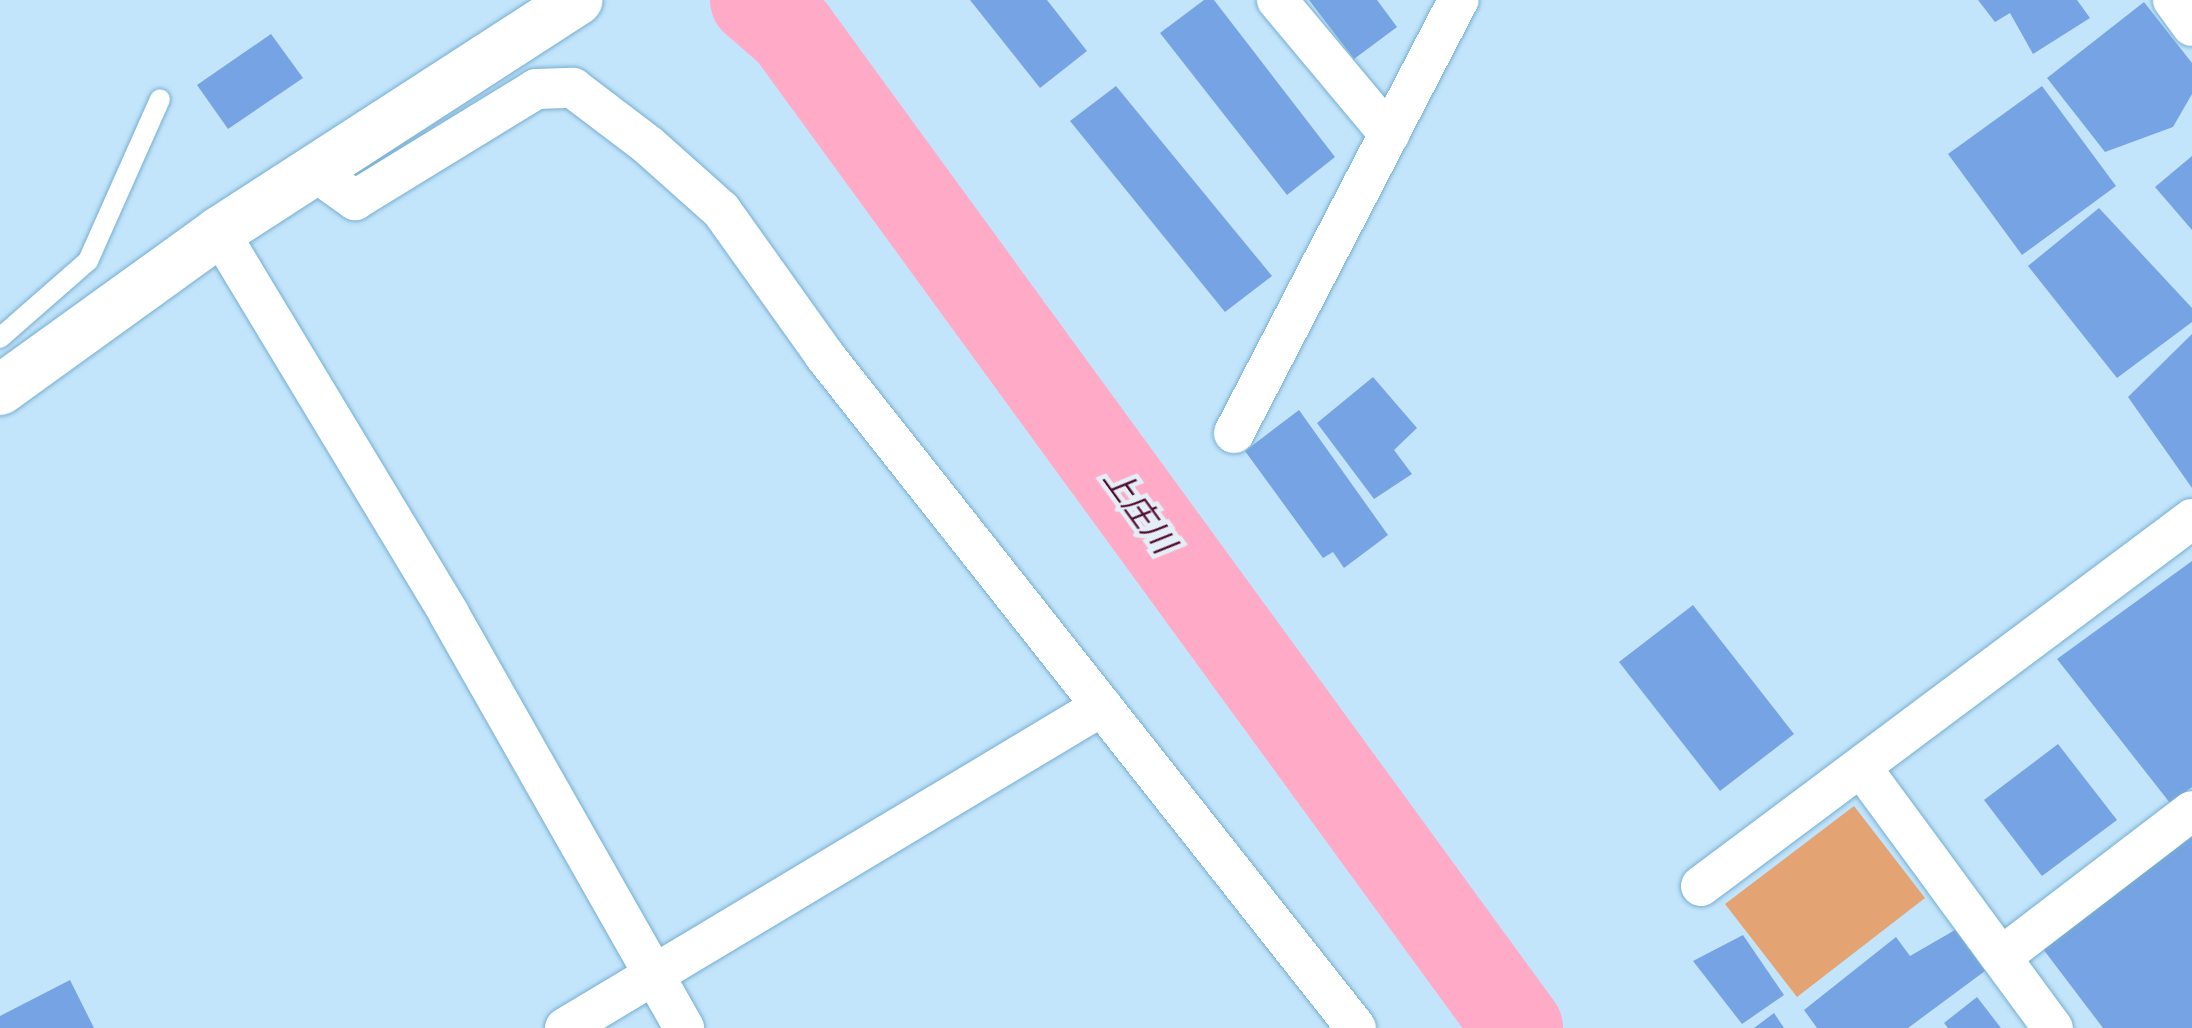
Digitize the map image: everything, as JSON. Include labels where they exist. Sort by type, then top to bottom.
[{"type":"street","points":[[0,390],[220,232],[510,48],[578,0]]},
{"type":"street","points":[[1277,0],[1390,134]]},
{"type":"street","points":[[1234,433],[1458,0]]},
{"type":"street","points":[[2173,0],[2192,26]]},
{"type":"street","points":[[317,173],[354,200],[536,89],[574,88],[721,210],[825,356],[1356,1028]]},
{"type":"street","points":[[220,232],[449,614],[684,1028]]},
{"type":"street","points":[[1701,886],[2192,518]]},
{"type":"street","points":[[565,1028],[1102,706]]},
{"type":"street","points":[[1861,767],[2053,1028]]},
{"type":"street","points":[[2001,957],[2192,811]]},
{"type":"lane","points":[[0,338],[88,260],[160,99]]},
{"type":"shaded area","points":[[1854,806],[1925,898],[1797,997],[1725,904]]},
{"type":"building","points":[[970,0],[1047,0],[1087,51],[1040,88]]},
{"type":"building","points":[[1204,0],[1214,0],[1335,157],[1287,195],[1160,33]]},
{"type":"building","points":[[1309,0],[1377,0],[1397,27],[1354,59]]},
{"type":"building","points":[[1978,0],[2077,0],[2090,18],[2033,54],[2010,13],[1995,22]]},
{"type":"building","points":[[2144,2],[2192,63],[2192,94],[2173,127],[2105,152],[2047,78]]},
{"type":"building","points":[[271,34],[303,78],[228,129],[197,85]]},
{"type":"building","points":[[1116,86],[1272,276],[1225,312],[1070,121]]},
{"type":"building","points":[[2042,86],[2116,186],[2022,255],[1948,154]]},
{"type":"building","points":[[2192,156],[2192,230],[2155,187]]},
{"type":"building","points":[[2099,208],[2192,308],[2192,322],[2117,378],[2028,266]]},
{"type":"building","points":[[2192,334],[2192,488],[2128,397]]},
{"type":"building","points":[[1373,377],[1417,428],[1394,450],[1412,474],[1374,499],[1317,423]]},
{"type":"building","points":[[1299,410],[1388,535],[1344,568],[1333,552],[1323,558],[1245,451]]},
{"type":"building","points":[[2192,561],[2192,787],[2170,803],[2057,659]]},
{"type":"building","points":[[1693,605],[1794,734],[1720,791],[1619,662]]},
{"type":"building","points":[[2058,744],[2117,820],[2042,876],[1984,800]]},
{"type":"building","points":[[2192,829],[2192,1028],[2103,1028],[2040,945]]},
{"type":"building","points":[[1955,930],[1985,971],[1908,1028],[1817,1028],[1804,1010],[1896,937],[1910,956]]},
{"type":"building","points":[[1743,935],[1784,995],[1742,1024],[1693,961]]},
{"type":"building","points":[[70,980],[94,1028],[0,1028],[0,1016]]},
{"type":"building","points":[[1977,997],[2001,1028],[1948,1028],[1944,1023]]},
{"type":"building","points":[[1774,1013],[1784,1028],[1754,1028]]},
{"type":"waterway","name":"上庄川","points":[[755,0],[791,31],[1518,1028]]}]
